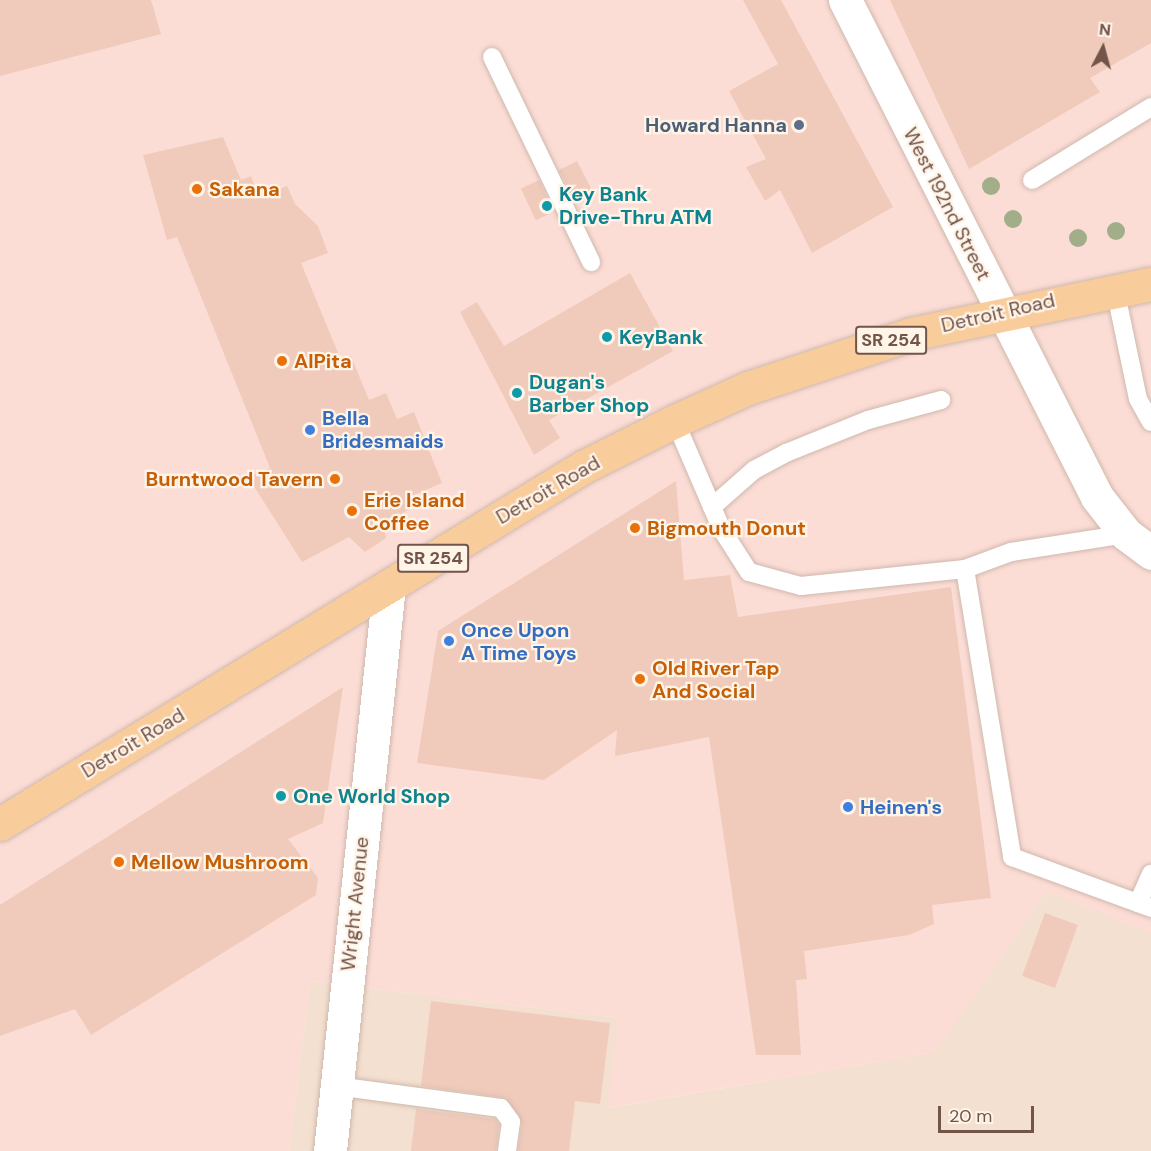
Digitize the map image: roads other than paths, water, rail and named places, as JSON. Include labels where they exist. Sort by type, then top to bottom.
[{"type":"main road","name":"Detroit Road","points":[[0,824],[584,467],[675,422],[748,388],[911,333],[1000,311],[1151,284]]},
{"type":"street","name":"West 192nd Street","points":[[845,0],[1000,311],[1097,497],[1139,543]]},
{"type":"street","name":"Wright Avenue","points":[[330,1151],[388,586]]},
{"type":"lane","points":[[492,57],[591,262]]},
{"type":"lane","points":[[1032,180],[1151,107]]},
{"type":"lane","points":[[1115,289],[1138,399],[1151,422]]},
{"type":"lane","points":[[712,507],[754,470],[786,453],[868,420],[941,400]]},
{"type":"lane","points":[[675,422],[712,507],[749,572],[801,586],[965,568],[1011,552],[1139,543]]},
{"type":"lane","points":[[965,568],[1012,857],[1144,906],[1151,873]]},
{"type":"lane","points":[[336,1086],[501,1108],[511,1122],[507,1151]]},
{"type":"place","name":"Howard Hanna","points":[[799,125]]},
{"type":"place","name":"Sakana","points":[[197,189]]},
{"type":"place","name":"Key Bank Drive-Thru ATM","points":[[547,206]]},
{"type":"place","name":"KeyBank","points":[[607,337]]},
{"type":"place","name":"AlPita","points":[[282,361]]},
{"type":"place","name":"Dugan's Barber Shop","points":[[517,393]]},
{"type":"place","name":"Bella Bridesmaids","points":[[310,430]]},
{"type":"place","name":"Burntwood Tavern","points":[[335,479]]},
{"type":"place","name":"Erie Island Coffee","points":[[352,511]]},
{"type":"place","name":"Bigmouth Donut","points":[[635,528]]},
{"type":"place","name":"Once Upon A Time Toys","points":[[449,641]]},
{"type":"place","name":"Old River Tap And Social","points":[[640,679]]},
{"type":"place","name":"One World Shop","points":[[281,796]]},
{"type":"place","name":"Heinen's","points":[[848,807]]},
{"type":"place","name":"Mellow Mushroom","points":[[119,862]]}]
